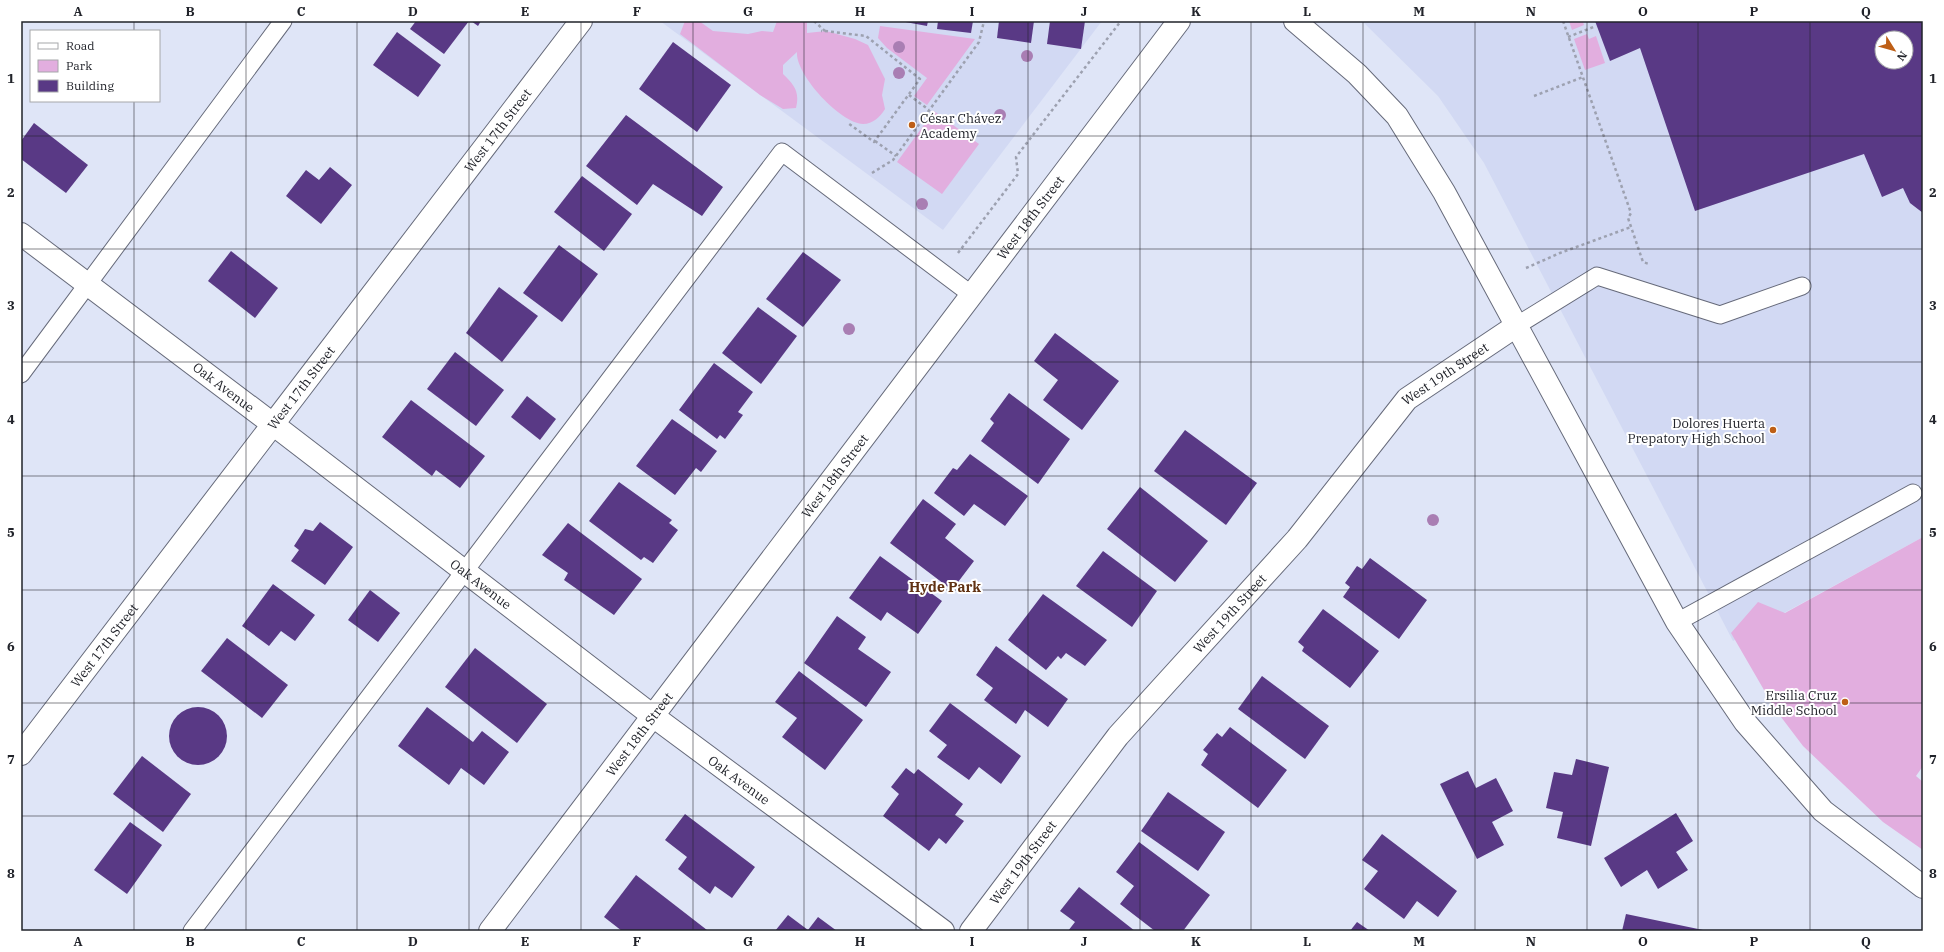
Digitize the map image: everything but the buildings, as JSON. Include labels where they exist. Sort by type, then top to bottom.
[{"type":"street","name":"West 17th Street","points":[[21,754],[582,21]]},
{"type":"street","name":"West 18th Street","points":[[490,931],[1179,21]]},
{"type":"street","points":[[1295,21],[1358,74],[1397,116],[1444,192],[1677,622],[1745,722],[1823,811],[1923,887]]},
{"type":"street","name":"Oak Avenue","points":[[21,234],[274,425],[653,716],[943,931]]},
{"type":"street","name":"West 19th Street","points":[[971,931],[1118,736],[1297,539],[1408,399],[1516,326]]},
{"type":"lane","points":[[21,374],[283,21]]},
{"type":"lane","points":[[192,931],[782,152],[972,295]]},
{"type":"lane","points":[[1516,326],[1598,276],[1720,315],[1802,286]]},
{"type":"lane","points":[[1677,622],[1913,493]]},
{"type":"path","points":[[814,21],[824,30]]},
{"type":"path","points":[[872,173],[896,156],[930,110],[980,42],[984,21]]},
{"type":"path","points":[[943,273],[1018,174],[1016,157],[1120,21]]},
{"type":"path","points":[[1563,21],[1631,213],[1628,218],[1643,262],[1650,265]]},
{"type":"path","points":[[1568,37],[1596,26]]},
{"type":"path","points":[[821,31],[824,30],[866,36],[920,79],[875,142]]},
{"type":"path","points":[[1534,96],[1583,77]]},
{"type":"path","points":[[909,95],[930,110]]},
{"type":"path","points":[[848,123],[896,156]]},
{"type":"path","points":[[1526,268],[1560,253],[1631,226]]},
{"type":"shaded area","name":"César Chávez Academy","points":[[660,21],[1102,21],[943,230]]},
{"type":"shaded area","name":"Dolores Huerta Prepatory High School","points":[[1362,21],[1923,21],[1923,537],[1733,641],[1484,163],[1438,96]]},
{"type":"green space","points":[[685,21],[699,21],[713,31],[748,34],[762,31],[773,32],[777,21],[807,21],[807,33],[826,31],[855,39],[868,45],[885,79],[882,95],[885,109],[876,120],[870,123],[863,124],[853,122],[831,107],[811,84],[798,61],[797,52],[783,65],[783,74],[793,85],[797,93],[796,108],[783,109],[760,95],[680,34]]},
{"type":"green space","points":[[1569,21],[1585,21],[1583,22],[1584,25],[1572,30]]},
{"type":"green space","points":[[880,26],[975,39],[927,105],[914,96],[927,78],[887,48],[878,38]]},
{"type":"green space","points":[[1587,34],[1589,39],[1596,36],[1605,63],[1585,70],[1574,39]]},
{"type":"green space","points":[[934,111],[979,144],[942,194],[897,162]]},
{"type":"green space","name":"Ersilia Cruz Middle School","points":[[1923,537],[1923,766],[1916,776],[1923,782],[1923,850],[1883,822],[1803,746],[1775,709],[1731,633],[1758,602],[1785,613]]},
{"type":"place","name":"César Chávez Academy","points":[[912,125]]},
{"type":"place","name":"Dolores Huerta Prepatory High School","points":[[1773,430]]},
{"type":"place","name":"Ersilia Cruz Middle School","points":[[1845,702]]},
{"type":"district","name":"Hyde Park","points":[[945,587]]}]
